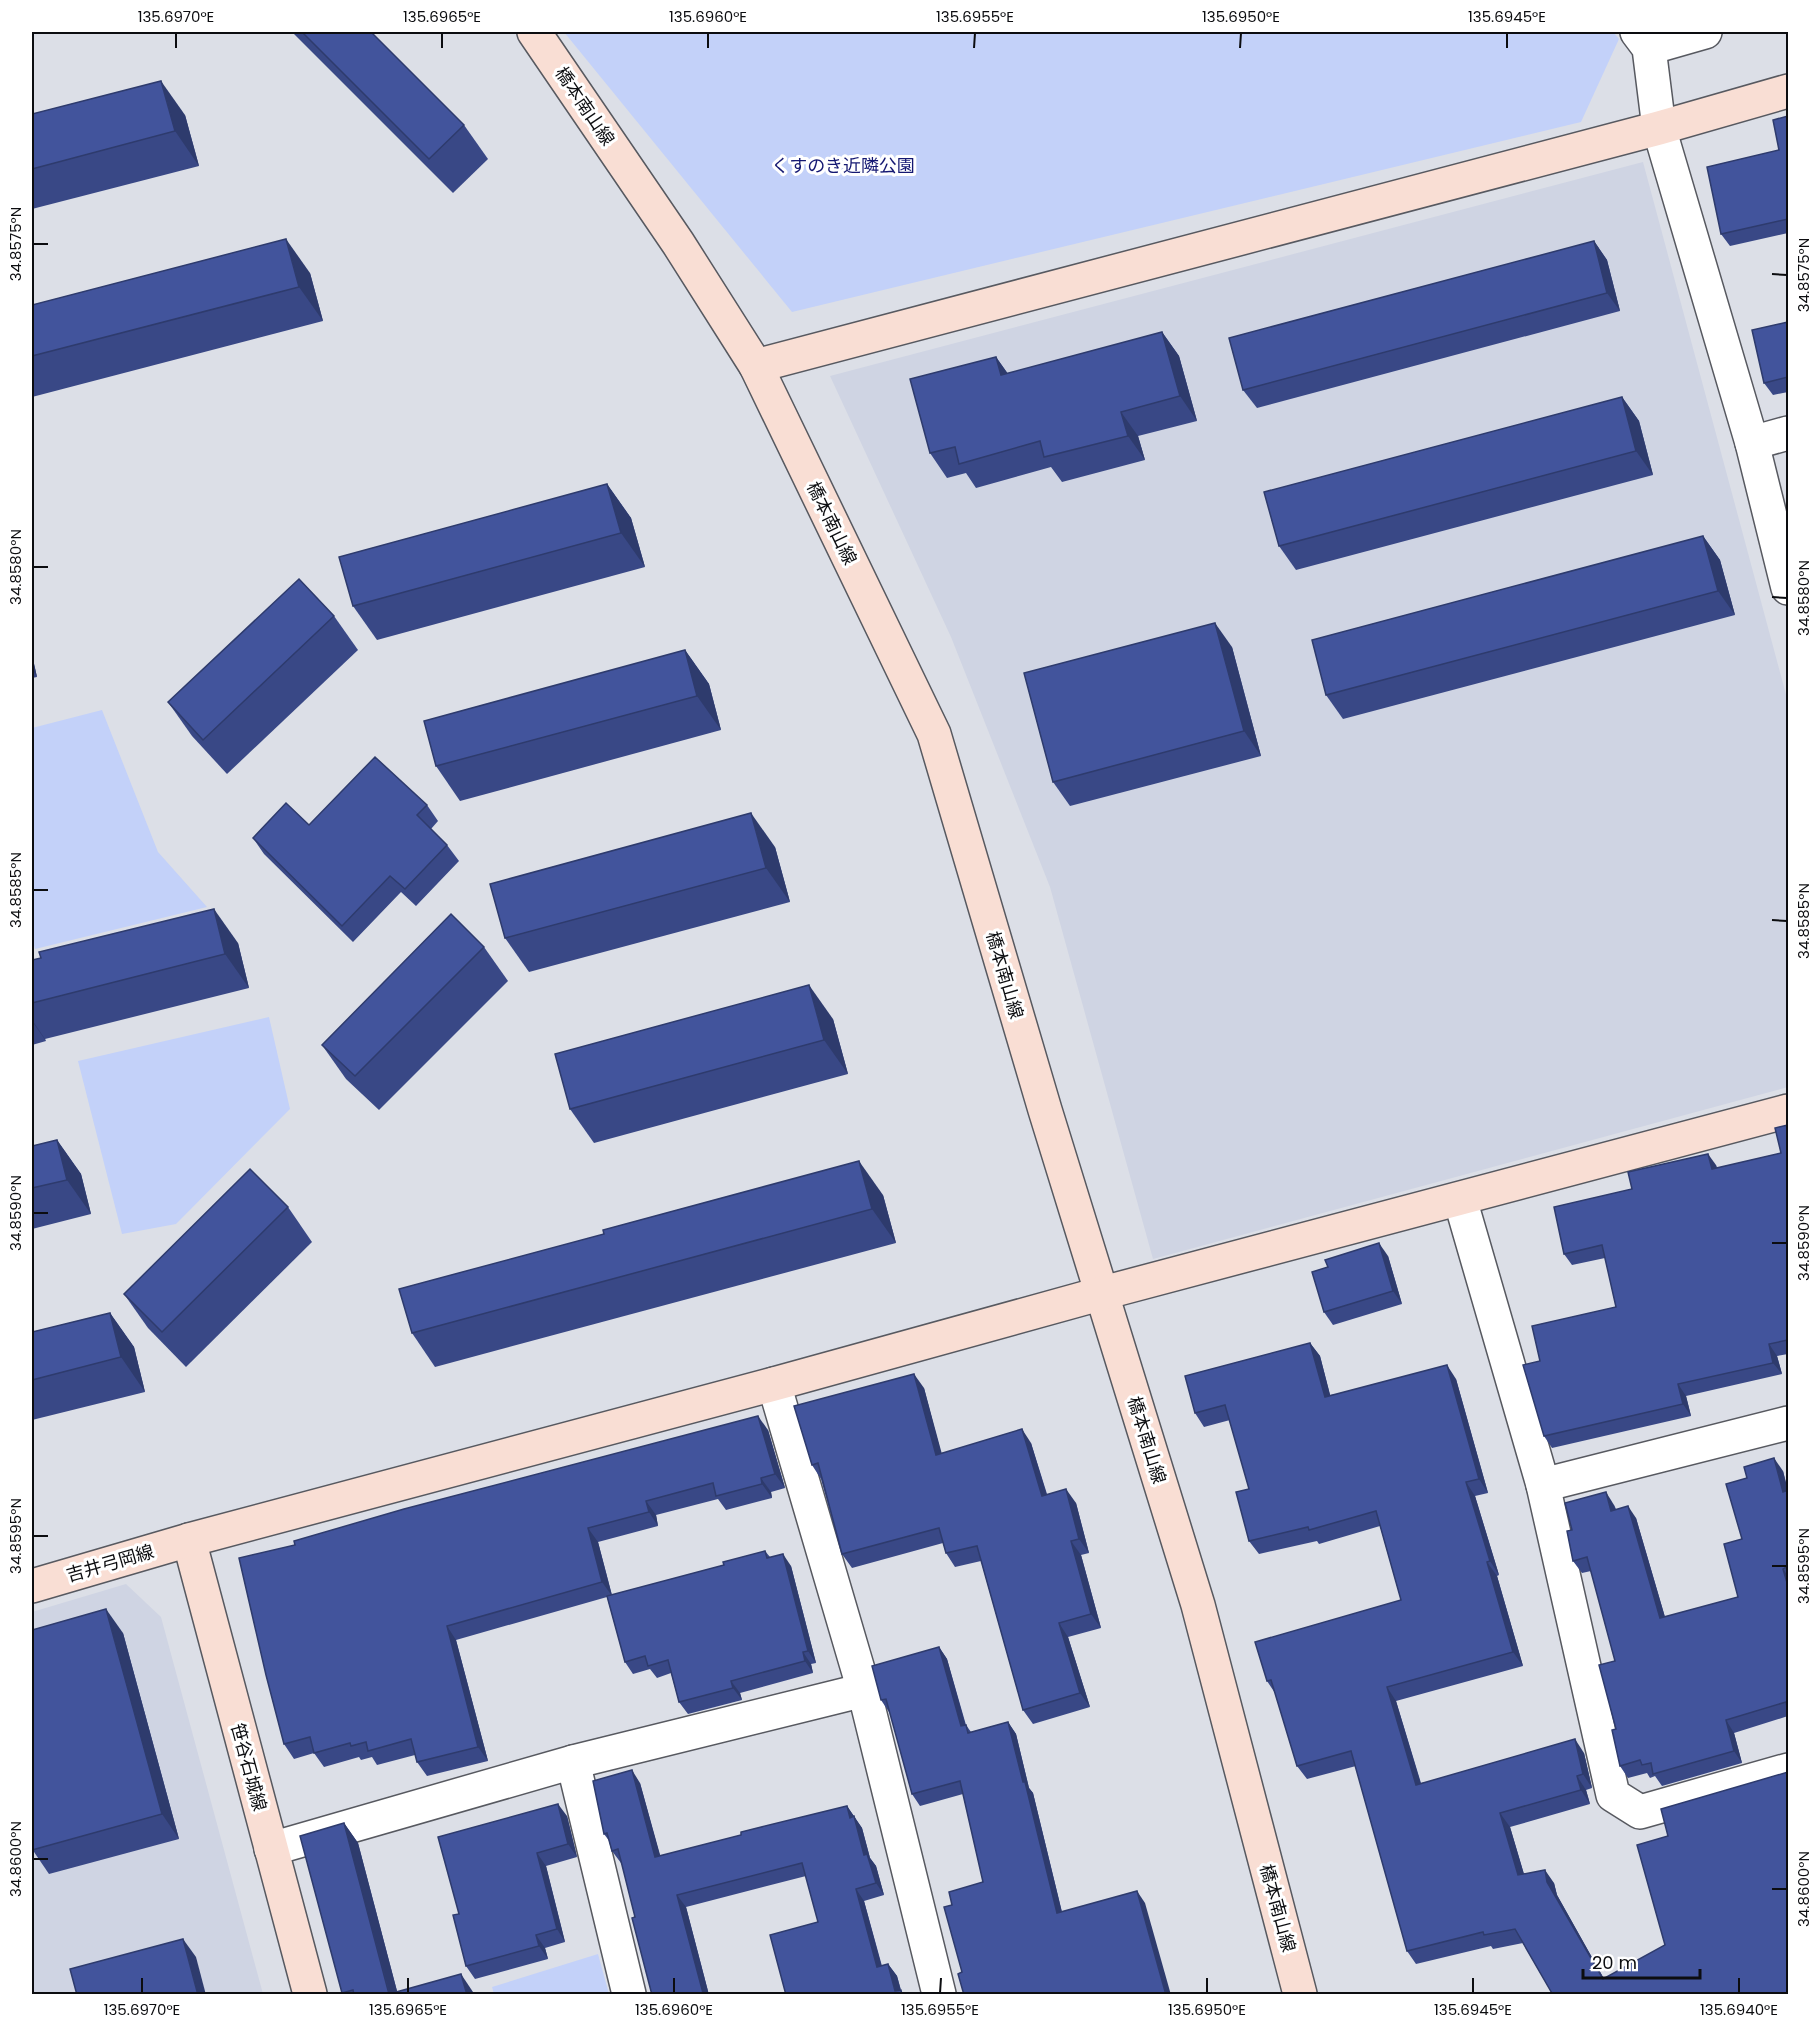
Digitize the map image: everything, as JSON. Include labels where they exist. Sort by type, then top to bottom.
[{"type":"street","name":"橋本南山線","points":[[534,32],[678,243],[756,366],[934,734],[1045,1110],[1198,1605],[1300,1995]]},
{"type":"street","points":[[1705,32],[1643,40],[1659,128],[1752,443],[1788,588]]},
{"type":"street","points":[[756,366],[1659,128],[1788,91]]},
{"type":"street","points":[[1752,443],[1788,433]]},
{"type":"street","name":"吉井弓岡線","points":[[32,1586],[189,1540],[1788,1111]]},
{"type":"street","points":[[1460,1199],[1543,1485],[1613,1795],[1640,1812],[1788,1770]]},
{"type":"street","points":[[774,1384],[864,1690],[939,1995]]},
{"type":"street","points":[[1543,1485],[1788,1423]]},
{"type":"street","name":"笹谷石城線","points":[[189,1540],[310,1995]]},
{"type":"street","points":[[271,1849],[573,1762],[864,1690]]},
{"type":"street","points":[[573,1762],[629,1995]]},
{"type":"shaded area","points":[[1643,162],[1788,702],[1788,1087],[1153,1259],[1050,887],[951,637],[830,376]]},
{"type":"shaded area","points":[[126,1584],[161,1617],[263,1994],[32,1994],[32,1612]]},
{"type":"green space","name":"くすのき近隣公園","points":[[564,32],[1613,32],[1619,39],[1581,122],[792,312]]},
{"type":"green space","points":[[102,710],[158,852],[207,907],[35,949],[32,939],[32,728]]},
{"type":"green space","points":[[269,1017],[290,1109],[176,1224],[122,1234],[78,1061]]},
{"type":"green space","points":[[598,1954],[609,1994],[494,1994],[492,1987]]},
{"type":"building","points":[[302,32],[371,32],[464,125],[429,159]]},
{"type":"building","points":[[161,81],[175,131],[32,169],[32,114]]},
{"type":"building","points":[[1788,116],[1788,219],[1721,234],[1707,167],[1779,150],[1773,120]]},
{"type":"building","points":[[286,239],[299,287],[32,356],[32,305]]},
{"type":"building","points":[[1594,241],[1607,293],[1243,390],[1229,338]]},
{"type":"building","points":[[1788,322],[1788,377],[1764,383],[1752,330]]},
{"type":"building","points":[[1162,332],[1180,396],[1121,412],[1128,436],[1044,457],[1040,441],[959,464],[955,447],[930,453],[910,379],[996,357],[1001,375]]},
{"type":"building","points":[[1622,397],[1636,451],[1279,546],[1264,492]]},
{"type":"building","points":[[607,484],[621,533],[353,606],[339,557]]},
{"type":"building","points":[[1703,536],[1718,591],[1326,695],[1312,640]]},
{"type":"building","points":[[299,579],[334,616],[203,740],[168,702]]},
{"type":"building","points":[[1215,623],[1244,731],[1053,782],[1024,673]]},
{"type":"building","points":[[685,650],[697,696],[436,766],[424,721]]},
{"type":"building","points":[[375,757],[427,805],[417,815],[447,845],[405,889],[390,876],[342,926],[253,838],[286,803],[309,825]]},
{"type":"building","points":[[751,813],[766,868],[505,938],[490,884]]},
{"type":"building","points":[[214,909],[225,954],[32,1003],[32,960],[41,958],[39,952]]},
{"type":"building","points":[[451,914],[484,947],[355,1076],[322,1045]]},
{"type":"building","points":[[809,985],[824,1040],[570,1109],[555,1054]]},
{"type":"building","points":[[1788,1125],[1788,1340],[1769,1344],[1773,1363],[1678,1384],[1683,1404],[1544,1436],[1523,1365],[1540,1361],[1532,1326],[1616,1307],[1602,1245],[1564,1254],[1554,1207],[1632,1189],[1628,1172],[1708,1154],[1712,1169],[1781,1153],[1775,1128]]},
{"type":"building","points":[[57,1140],[67,1180],[32,1188],[32,1146]]},
{"type":"building","points":[[859,1161],[872,1209],[412,1333],[399,1289],[604,1234],[603,1230]]},
{"type":"building","points":[[250,1169],[288,1207],[162,1332],[124,1294]]},
{"type":"building","points":[[1379,1243],[1393,1291],[1324,1312],[1312,1272],[1328,1267],[1325,1260]]},
{"type":"building","points":[[110,1313],[121,1357],[32,1380],[32,1332]]},
{"type":"building","points":[[1310,1343],[1325,1397],[1447,1365],[1479,1479],[1466,1482],[1490,1561],[1487,1562],[1513,1652],[1387,1687],[1416,1785],[1575,1739],[1583,1774],[1577,1776],[1581,1790],[1500,1813],[1518,1875],[1545,1870],[1547,1882],[1603,1979],[1665,1945],[1637,1845],[1668,1836],[1661,1809],[1788,1772],[1788,1995],[1553,1995],[1515,1929],[1484,1935],[1483,1932],[1407,1951],[1351,1751],[1297,1766],[1271,1680],[1267,1681],[1255,1642],[1401,1600],[1376,1511],[1309,1530],[1308,1527],[1249,1541],[1236,1492],[1249,1489],[1225,1405],[1195,1413],[1185,1376]]},
{"type":"building","points":[[914,1374],[936,1455],[1022,1429],[1042,1496],[1066,1489],[1079,1539],[1071,1541],[1091,1614],[1059,1623],[1080,1693],[1023,1710],[977,1546],[946,1553],[939,1528],[842,1554],[818,1463],[812,1465],[794,1406]]},
{"type":"building","points":[[758,1416],[775,1474],[761,1478],[762,1484],[716,1496],[713,1483],[646,1501],[649,1512],[588,1528],[602,1582],[447,1626],[478,1747],[417,1762],[411,1739],[368,1751],[366,1742],[351,1746],[350,1743],[314,1753],[310,1737],[284,1744],[239,1558],[295,1545],[294,1541],[404,1509]]},
{"type":"building","points":[[1774,1458],[1783,1492],[1788,1490],[1788,1566],[1783,1569],[1788,1586],[1788,1714],[1786,1702],[1726,1720],[1734,1751],[1653,1774],[1651,1763],[1642,1765],[1640,1760],[1620,1766],[1612,1730],[1616,1729],[1599,1665],[1615,1661],[1587,1557],[1573,1561],[1567,1531],[1572,1530],[1565,1503],[1606,1492],[1611,1511],[1628,1506],[1660,1618],[1738,1597],[1724,1544],[1742,1539],[1726,1484],[1747,1478],[1744,1467]]},
{"type":"building","points":[[765,1551],[767,1558],[783,1554],[808,1651],[803,1652],[805,1661],[731,1681],[733,1688],[679,1702],[668,1660],[648,1666],[645,1656],[625,1662],[607,1596],[724,1565],[723,1562]]},
{"type":"building","points":[[106,1609],[162,1814],[32,1850],[32,1630]]},
{"type":"building","points":[[939,1647],[961,1726],[966,1725],[968,1733],[1008,1722],[1057,1913],[1137,1891],[1166,1995],[964,1995],[958,1974],[962,1972],[944,1907],[952,1905],[949,1892],[983,1882],[960,1781],[912,1794],[886,1699],[881,1700],[872,1666]]},
{"type":"building","points":[[632,1770],[655,1857],[741,1835],[741,1832],[847,1806],[850,1818],[854,1816],[864,1855],[867,1854],[876,1883],[856,1889],[877,1967],[888,1964],[895,1991],[901,1990],[902,1995],[786,1995],[770,1935],[818,1922],[802,1863],[677,1895],[703,1993],[699,1995],[652,1995],[632,1918],[635,1917],[618,1849],[612,1851],[607,1833],[604,1834],[593,1781]]},
{"type":"building","points":[[558,1804],[568,1844],[537,1853],[557,1929],[536,1935],[539,1946],[466,1966],[453,1915],[459,1914],[438,1837]]},
{"type":"building","points":[[344,1823],[389,1994],[461,1974],[467,1995],[354,1995],[353,1990],[342,1993],[300,1836]]},
{"type":"building","points":[[183,1939],[198,1995],[77,1995],[70,1969]]}]
